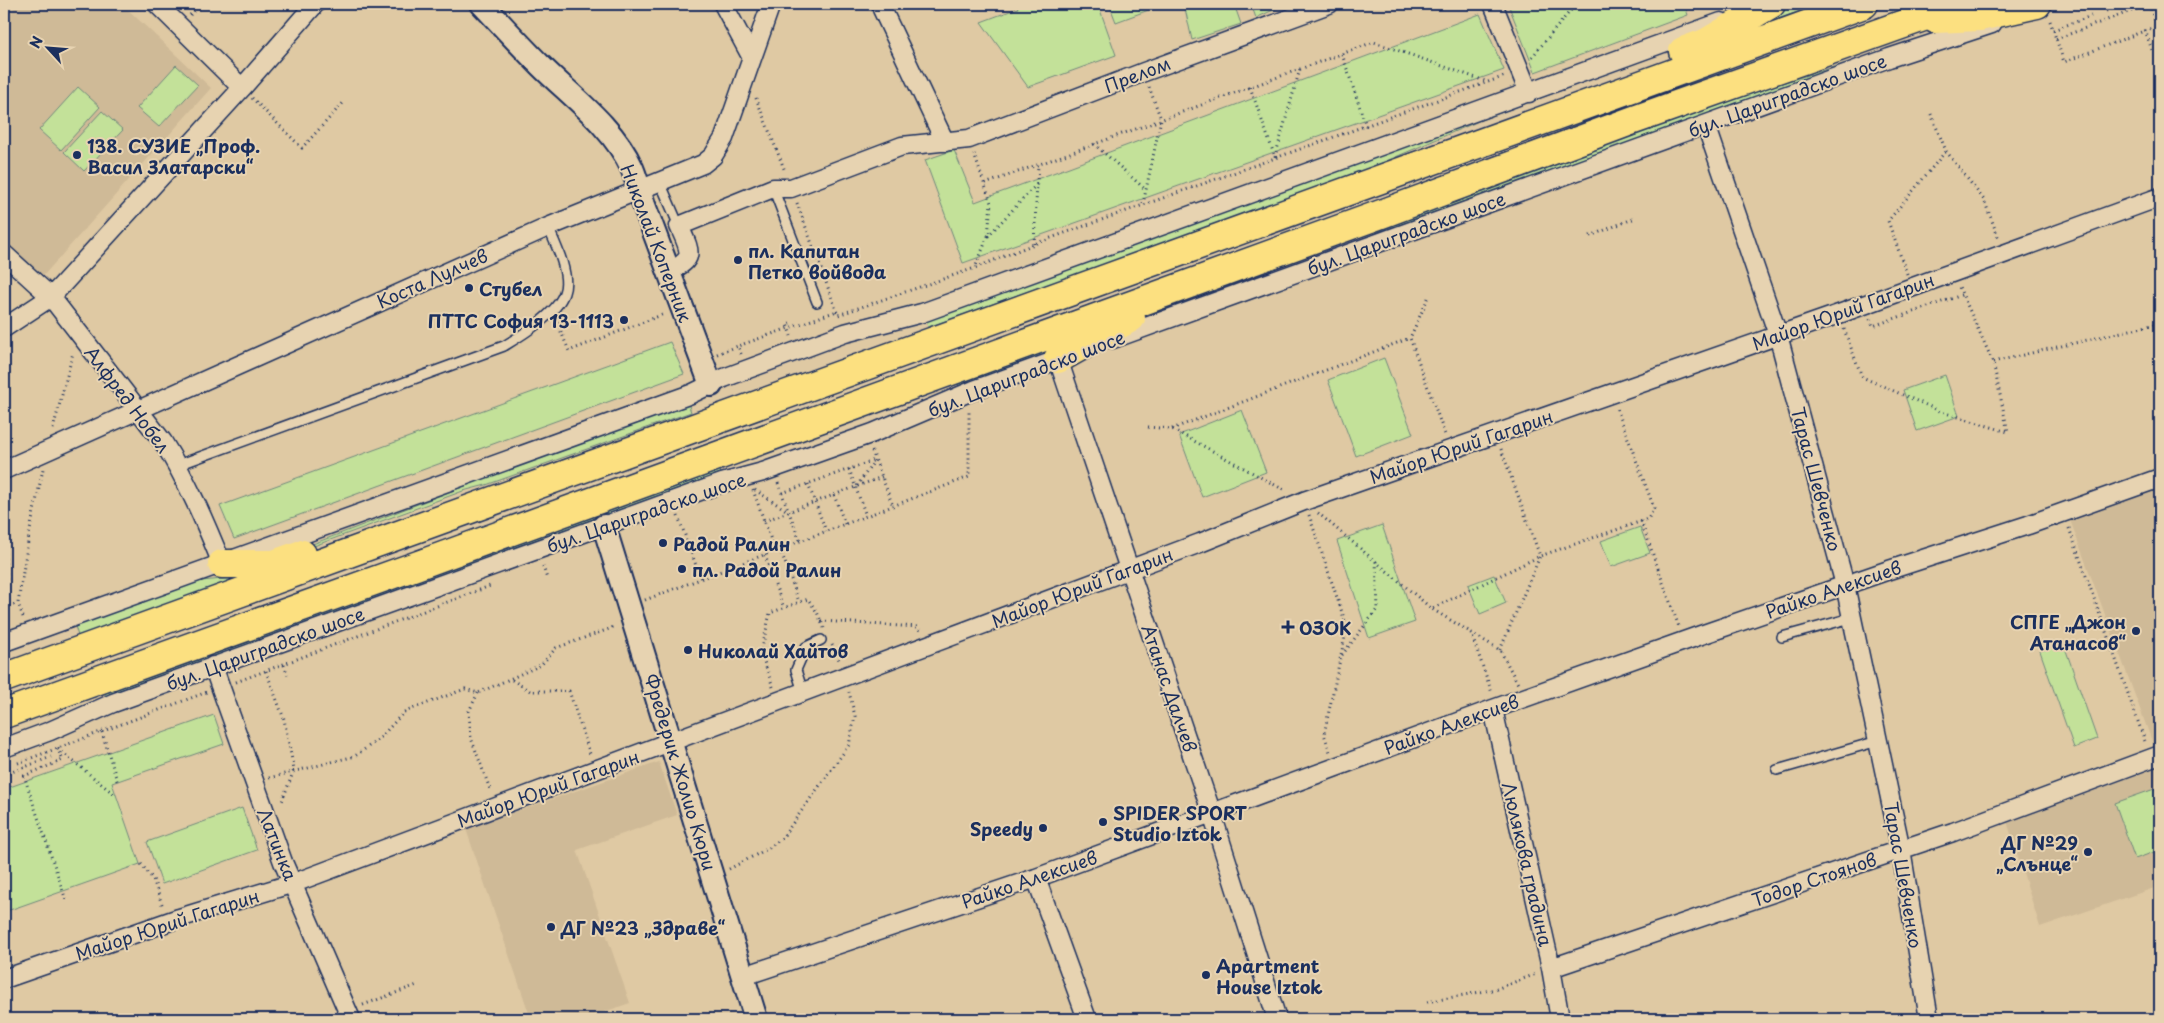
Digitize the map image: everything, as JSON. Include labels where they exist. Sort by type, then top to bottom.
[{"type":"highway","points":[[1507,132],[1594,84],[1705,43],[1771,4]]},
{"type":"highway","points":[[4,678],[414,531],[728,414],[1864,4]]},
{"type":"highway","name":"бул. Цариградско шосе","points":[[4,714],[415,566],[1640,118],[1960,4]]},
{"type":"highway","points":[[1916,19],[1979,17],[2046,8]]},
{"type":"highway","points":[[1058,359],[1202,279]]},
{"type":"highway","points":[[222,564],[274,564],[368,529],[414,531]]},
{"type":"street","points":[[157,4],[242,88]]},
{"type":"street","points":[[4,328],[51,297],[242,88],[315,4]]},
{"type":"street","name":"Николай Коперник","points":[[482,4],[616,141],[631,167],[711,385]]},
{"type":"street","points":[[723,4],[752,58]]},
{"type":"street","name":"Коста Лулчев","points":[[4,470],[548,227],[703,164],[713,156],[724,138],[771,4]]},
{"type":"street","name":"Прелом","points":[[791,188],[902,146],[969,139],[1330,4]]},
{"type":"street","points":[[1493,4],[1529,93]]},
{"type":"street","points":[[4,642],[682,397],[845,333],[922,313],[1771,4]]},
{"type":"street","name":"бул. Цариградско шосе","points":[[4,748],[50,731],[113,703],[213,666],[604,526],[873,433],[974,390],[1706,124],[1889,58],[2046,8]]},
{"type":"street","points":[[882,9],[945,142]]},
{"type":"street","name":"Тарас Шевченко","points":[[1706,124],[1778,335],[1845,585],[1901,850],[1929,1019]]},
{"type":"street","points":[[668,271],[683,265],[687,261],[689,251],[679,226],[773,188],[791,188]]},
{"type":"street","name":"Майор Юрий Гагарин","points":[[4,979],[168,922],[294,883],[926,646],[1304,501],[1839,314],[2160,197]]},
{"type":"street","name":"Алфред Нобел","points":[[4,254],[51,297],[178,465],[222,564]]},
{"type":"street","name":"Атанас Далчев","points":[[1058,359],[1212,814],[1277,1019]]},
{"type":"street","name":"Райко Алексиев","points":[[744,976],[1036,878],[1493,709],[1684,641],[1845,585],[2063,513],[2160,478]]},
{"type":"street","name":"Фредерик Жолио Кюри","points":[[604,526],[756,1019]]},
{"type":"street","name":"Латинка","points":[[213,666],[271,829],[351,1019]]},
{"type":"street","name":"Люлякова градина","points":[[1493,709],[1551,968],[1560,1019]]},
{"type":"street","name":"Тодор Стоянов","points":[[1551,968],[1901,850],[2156,757]]},
{"type":"street","points":[[1036,878],[1087,1019]]},
{"type":"lane","points":[[660,182],[679,226]]},
{"type":"lane","points":[[773,188],[817,302]]},
{"type":"lane","points":[[178,465],[504,346],[525,333],[552,310],[565,293],[565,272],[558,248],[548,227]]},
{"type":"lane","points":[[1782,637],[1851,618]]},
{"type":"lane","points":[[803,692],[796,670],[806,647],[824,638]]},
{"type":"lane","points":[[1777,770],[1878,741]]},
{"type":"path","points":[[4,14],[13,4]]},
{"type":"path","points":[[755,97],[838,316],[975,268],[1034,244],[1142,205],[1520,71],[1576,4]]},
{"type":"path","points":[[2106,10],[2124,4]]},
{"type":"path","points":[[2046,8],[2064,62],[2157,26],[2148,4]]},
{"type":"path","points":[[2056,39],[2139,8]]},
{"type":"path","points":[[2053,30],[2091,16]]},
{"type":"path","points":[[2145,30],[2152,50]]},
{"type":"path","points":[[985,184],[1374,42],[1488,82]]},
{"type":"path","points":[[1342,54],[1366,126]]},
{"type":"path","points":[[2157,62],[2160,71]]},
{"type":"path","points":[[1275,158],[1300,69]]},
{"type":"path","points":[[1142,205],[1161,119],[1144,72]]},
{"type":"path","points":[[1250,87],[1275,158]]},
{"type":"path","points":[[242,88],[302,148],[344,102]]},
{"type":"path","points":[[1931,114],[1946,151],[1984,200],[2004,254]]},
{"type":"path","points":[[969,139],[991,203],[988,236],[975,268]]},
{"type":"path","points":[[1094,144],[1146,190]]},
{"type":"path","points":[[1912,287],[1888,221],[1946,151]]},
{"type":"path","points":[[1034,244],[1038,164]]},
{"type":"path","points":[[988,236],[1037,183]]},
{"type":"path","points":[[1590,236],[1635,218]]},
{"type":"path","points":[[1839,314],[1862,377],[1942,412],[2008,432],[1993,362],[1962,295],[1954,272]]},
{"type":"path","points":[[1864,304],[1872,326],[1962,295]]},
{"type":"path","points":[[1428,298],[1410,338],[1450,450]]},
{"type":"path","points":[[552,310],[569,351],[668,312]]},
{"type":"path","points":[[715,354],[836,311]]},
{"type":"path","points":[[829,314],[832,322]]},
{"type":"path","points":[[789,328],[787,324],[790,322]]},
{"type":"path","points":[[1993,362],[2160,324]]},
{"type":"path","points":[[25,623],[18,603],[29,535],[48,450],[78,333]]},
{"type":"path","points":[[1148,427],[1172,428],[1410,338]]},
{"type":"path","points":[[738,346],[741,354]]},
{"type":"path","points":[[1432,609],[1540,556],[1648,519],[1654,508],[1611,393]]},
{"type":"path","points":[[254,782],[294,770],[355,756],[379,739],[404,712],[465,689],[478,693],[512,679],[541,665],[556,648],[612,628],[629,606],[970,477],[969,411]]},
{"type":"path","points":[[1172,428],[1304,501],[1432,609],[1500,650],[1524,698]]},
{"type":"path","points":[[1496,434],[1540,556],[1500,650]]},
{"type":"path","points":[[871,448],[893,506]]},
{"type":"path","points":[[782,493],[875,460]]},
{"type":"path","points":[[856,487],[875,460]]},
{"type":"path","points":[[849,469],[866,516]]},
{"type":"path","points":[[764,521],[882,477]]},
{"type":"path","points":[[778,481],[800,541]]},
{"type":"path","points":[[808,484],[826,531]]},
{"type":"path","points":[[775,551],[752,489],[789,512]]},
{"type":"path","points":[[834,495],[845,524]]},
{"type":"path","points":[[1304,501],[1347,627],[1324,734],[1336,767]]},
{"type":"path","points":[[2063,513],[2156,757]]},
{"type":"path","points":[[676,514],[701,579]]},
{"type":"path","points":[[1641,522],[1684,641]]},
{"type":"path","points":[[4,543],[7,621],[4,622]]},
{"type":"path","points":[[780,549],[789,573]]},
{"type":"path","points":[[765,555],[773,579]]},
{"type":"path","points":[[1340,657],[1378,608],[1376,561]]},
{"type":"path","points":[[534,570],[551,563]]},
{"type":"path","points":[[543,566],[547,579]]},
{"type":"path","points":[[791,579],[799,602]]},
{"type":"path","points":[[16,763],[284,665],[497,584]]},
{"type":"path","points":[[775,585],[784,608]]},
{"type":"path","points":[[769,675],[761,653],[770,613],[808,599],[817,612],[824,638]]},
{"type":"path","points":[[5,608],[18,603]]},
{"type":"path","points":[[820,621],[918,627],[926,646]]},
{"type":"path","points":[[1470,632],[1493,697],[1493,709]]},
{"type":"path","points":[[713,876],[769,848],[782,838],[849,745],[855,716],[845,676],[831,643]]},
{"type":"path","points":[[284,665],[289,678]]},
{"type":"path","points":[[266,671],[284,719],[294,770],[271,829]]},
{"type":"path","points":[[512,679],[530,691],[569,691],[596,770]]},
{"type":"path","points":[[478,693],[469,711],[471,738],[491,793]]},
{"type":"path","points":[[102,732],[118,784]]},
{"type":"path","points":[[58,749],[114,794]]},
{"type":"path","points":[[58,749],[63,760],[24,776],[67,903]]},
{"type":"path","points":[[4,775],[51,757]]},
{"type":"path","points":[[140,864],[153,879],[168,922]]},
{"type":"path","points":[[1428,1002],[1496,989],[1551,968]]},
{"type":"path","points":[[363,1005],[417,985]]},
{"type":"shaded area","name":"138. СУЗИЕ „Проф. Васил Златарски“","points":[[18,4],[122,4],[211,88],[43,276],[4,242],[4,231],[8,226],[4,222],[4,20]]},
{"type":"shaded area","name":"СПГЕ „Джон Атанасов“","points":[[2160,486],[2160,741],[2153,744],[2070,520]]},
{"type":"shaded area","name":"ДГ №29 „Слънце“","points":[[2160,760],[2160,886],[2040,927],[2006,818]]},
{"type":"shaded area","name":"ДГ №23 „Здраве“","points":[[659,762],[677,815],[577,850],[630,1003],[583,1019],[531,1019],[466,829]]},
{"type":"green space","points":[[1016,4],[1098,4],[1116,55],[1028,87],[981,22],[1018,8]]},
{"type":"green space","points":[[1109,4],[1165,4],[1116,22]]},
{"type":"green space","points":[[1184,4],[1234,4],[1241,24],[1192,40]]},
{"type":"green space","points":[[1251,4],[1286,4],[1256,18]]},
{"type":"green space","points":[[1508,4],[1684,4],[1688,15],[1535,72]]},
{"type":"green space","points":[[1796,4],[1820,4],[1750,29],[1764,16]]},
{"type":"green space","points":[[1480,14],[1504,70],[963,263],[925,160],[954,150],[975,202]]},
{"type":"green space","points":[[1704,37],[1481,120],[1352,176],[928,327],[925,318]]},
{"type":"green space","points":[[1869,56],[1367,241],[1366,237],[1435,208],[1743,95]]},
{"type":"green space","points":[[176,65],[198,85],[159,127],[137,108]]},
{"type":"green space","points":[[78,87],[100,107],[61,150],[39,130]]},
{"type":"green space","points":[[102,111],[123,130],[84,171],[64,152]]},
{"type":"green space","points":[[1062,341],[1048,356],[959,386],[957,379]]},
{"type":"green space","points":[[670,342],[684,374],[234,539],[220,506]]},
{"type":"green space","points":[[1384,358],[1413,434],[1356,456],[1328,380]]},
{"type":"green space","points":[[1945,375],[1959,416],[1917,431],[1903,390]]},
{"type":"green space","points":[[688,403],[691,412],[486,485],[463,491],[284,557],[283,555],[586,440]]},
{"type":"green space","points":[[1242,410],[1266,472],[1202,497],[1179,435]]},
{"type":"green space","points":[[720,468],[721,476],[107,700],[104,691]]},
{"type":"green space","points":[[1382,525],[1415,622],[1369,638],[1337,541]]},
{"type":"green space","points":[[1640,527],[1650,553],[1611,567],[1601,541]]},
{"type":"green space","points":[[1494,575],[1506,603],[1480,614],[1468,585]]},
{"type":"green space","points":[[245,577],[78,636],[75,626],[179,587],[201,581]]},
{"type":"green space","points":[[2063,642],[2097,739],[2074,748],[2040,651]]},
{"type":"green space","points":[[214,715],[224,744],[112,783],[140,864],[4,912],[4,789]]},
{"type":"green space","points":[[2160,787],[2160,850],[2135,859],[2115,803]]},
{"type":"green space","points":[[242,808],[257,850],[162,884],[147,842]]},
{"type":"place","name":"138. СУЗИЕ „Проф. Васил Златарски“","points":[[77,155]]},
{"type":"place","name":"пл. Капитан Петко войвода","points":[[738,260]]},
{"type":"place","name":"Стубел","points":[[469,288]]},
{"type":"place","name":"ПТТС София 13-1113","points":[[624,320]]},
{"type":"place","name":"Радой Ралин","points":[[663,543]]},
{"type":"place","name":"пл. Радой Ралин","points":[[682,569]]},
{"type":"place","name":"ОЗОК","points":[[1288,627]]},
{"type":"place","name":"СПГЕ „Джон Атанасов“","points":[[2136,631]]},
{"type":"place","name":"Николай Хайтов","points":[[688,650]]},
{"type":"place","name":"SPIDER SPORT Studio Iztok","points":[[1103,822]]},
{"type":"place","name":"Speedy","points":[[1043,828]]},
{"type":"place","name":"ДГ №29 „Слънце“","points":[[2088,852]]},
{"type":"place","name":"ДГ №23 „Здраве“","points":[[551,927]]},
{"type":"place","name":"Apartment House Iztok","points":[[1206,975]]}]
